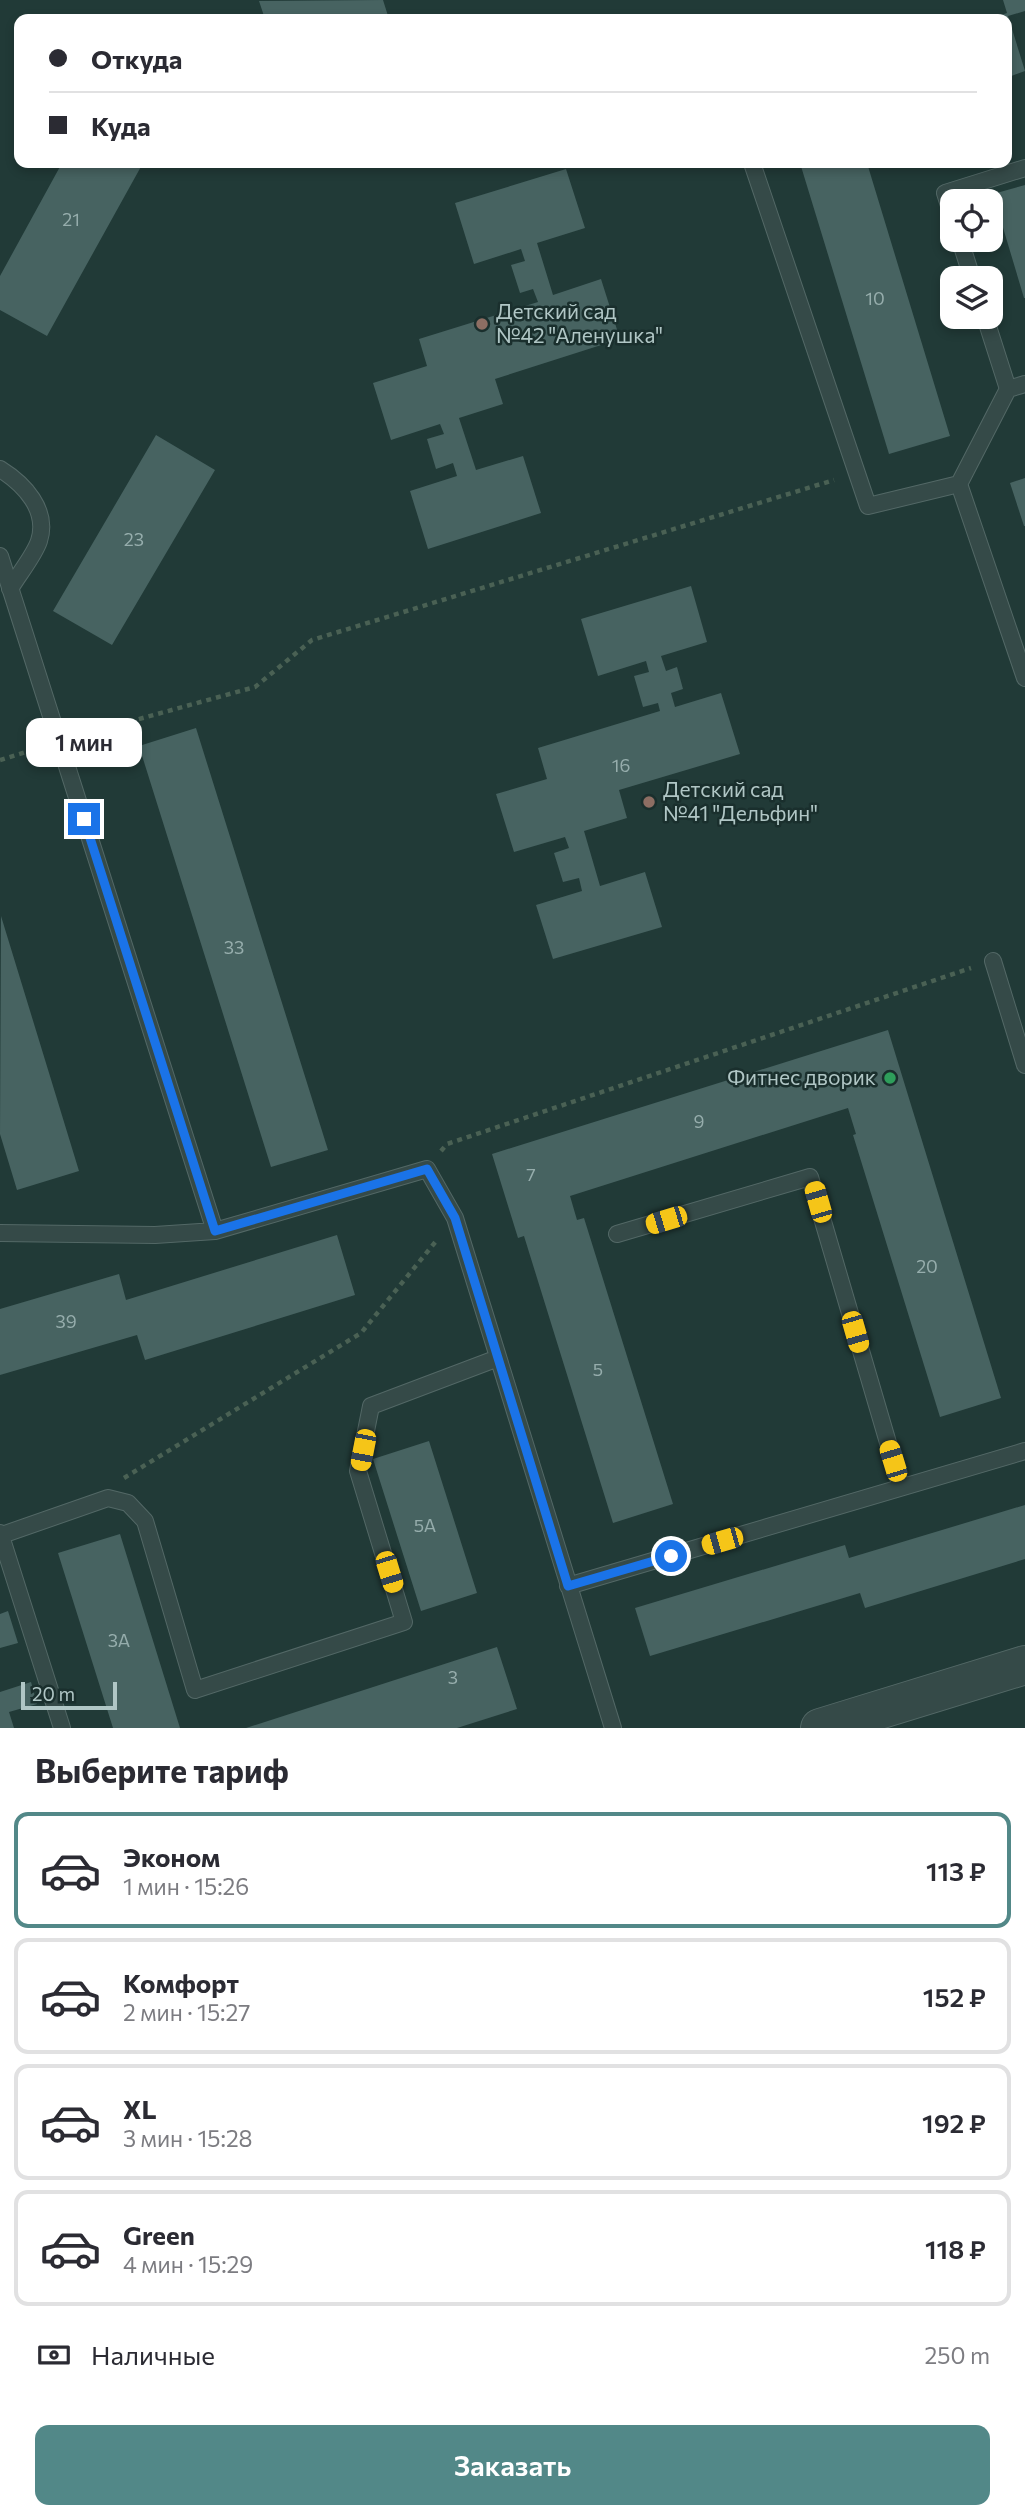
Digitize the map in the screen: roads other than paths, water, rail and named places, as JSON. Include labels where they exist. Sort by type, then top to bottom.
[{"type":"street","points":[[820,1728],[1025,1665]]},
{"type":"lane","points":[[754,168],[868,506],[960,484]]},
{"type":"lane","points":[[958,189],[1025,168]]},
{"type":"lane","points":[[989,329],[1008,389],[960,484],[1025,678]]},
{"type":"lane","points":[[1008,389],[1025,384]]},
{"type":"lane","points":[[0,468],[18,481],[40,510],[39,540],[10,589]]},
{"type":"lane","points":[[0,556],[215,1231]]},
{"type":"lane","points":[[993,961],[1025,1065]]},
{"type":"lane","points":[[0,1233],[155,1236],[215,1231],[427,1169],[455,1218],[613,1728]]},
{"type":"lane","points":[[617,1234],[810,1177],[901,1487]]},
{"type":"lane","points":[[62,1728],[1,1534],[108,1498],[128,1503],[145,1521],[195,1690],[404,1622],[359,1471],[371,1406],[498,1358]]},
{"type":"lane","points":[[568,1586],[1025,1451]]},
{"type":"place","name":"Детский сад №42 \"Аленушка\"","points":[[482,324]]},
{"type":"place","name":"Детский сад №41 \"Дельфин\"","points":[[649,802]]},
{"type":"place","name":"Фитнес дворик","points":[[890,1078]]}]
